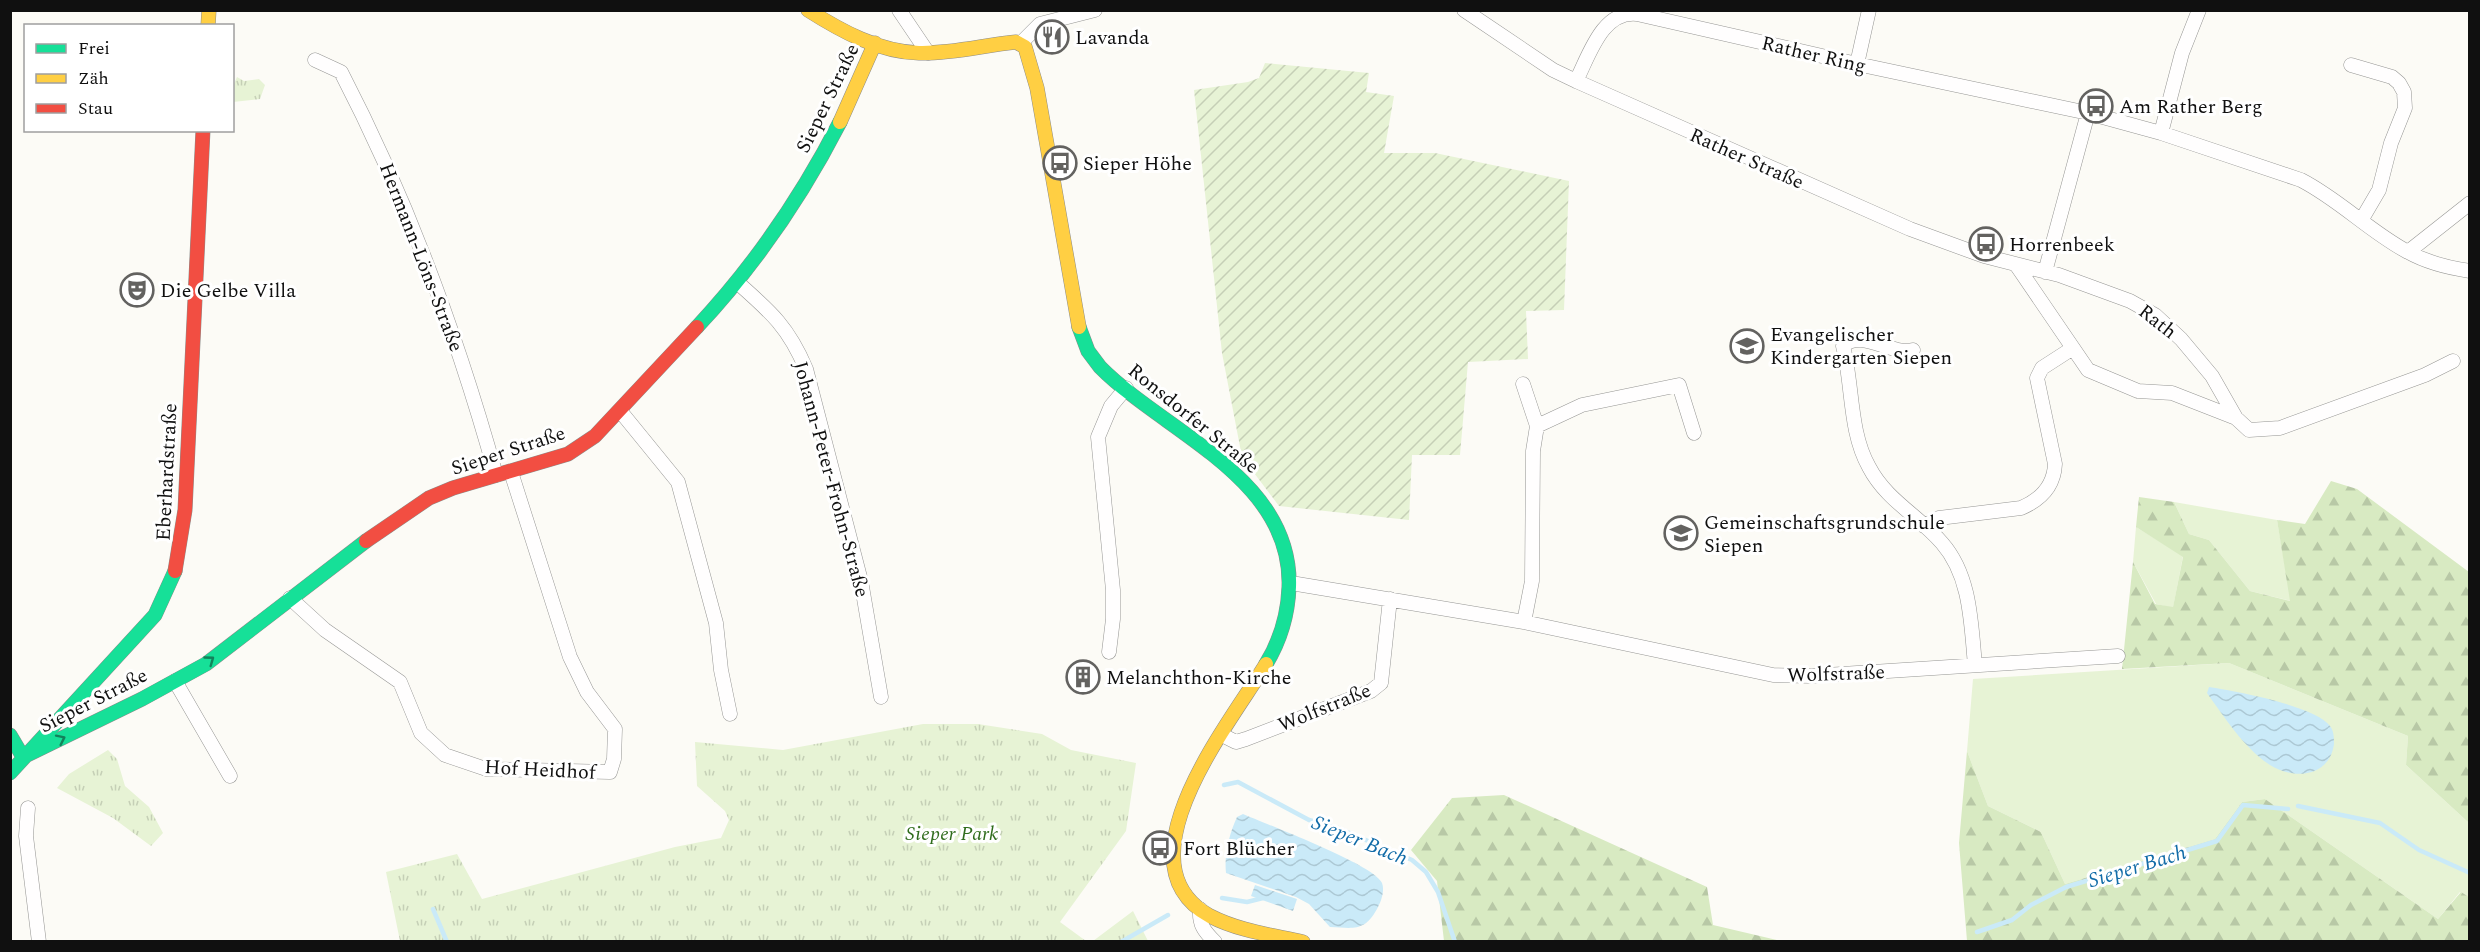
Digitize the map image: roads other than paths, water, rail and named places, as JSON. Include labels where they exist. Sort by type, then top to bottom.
[{"type":"main road","points":[[808,10],[875,43],[903,52],[928,52],[1021,43]]},
{"type":"main road","name":"Sieper Straße","points":[[22,757],[206,664],[343,557],[429,498],[568,454],[595,436],[621,412],[738,283],[825,151],[851,101],[875,43]]},
{"type":"main road","name":"Ronsdorfer Straße","points":[[1021,43],[1027,51],[1038,98],[1081,335],[1095,361],[1126,388],[1213,454],[1251,488],[1271,518],[1283,543],[1292,583],[1289,606],[1275,650],[1185,798],[1172,847],[1172,860],[1180,883],[1200,909],[1228,922],[1303,942]]},
{"type":"main road","name":"Eberhardstraße","points":[[10,773],[22,757],[155,615],[168,595],[179,565],[188,464],[203,132]]},
{"type":"main road","points":[[10,735],[22,757],[10,789]]},
{"type":"street","points":[[899,10],[928,52]]},
{"type":"street","points":[[1021,43],[1040,24],[1095,10]]},
{"type":"street","name":"Rather Straße","points":[[1464,10],[1553,69],[1576,81],[1910,229],[2017,266],[2045,272]]},
{"type":"street","points":[[1857,64],[1869,10]]},
{"type":"street","points":[[2161,133],[2182,53],[2199,10]]},
{"type":"street","name":"Rather Ring","points":[[1576,81],[1609,22],[1629,13],[2088,113],[2161,133],[2301,180],[2408,252],[2446,267],[2469,272]]},
{"type":"street","name":"Hermann-Löns-Straße","points":[[315,60],[341,72],[395,183],[452,329],[496,475]]},
{"type":"street","points":[[2351,65],[2392,77],[2404,92],[2405,108],[2391,143],[2379,190],[2362,219]]},
{"type":"street","points":[[2045,272],[2088,113]]},
{"type":"street","points":[[2408,252],[2469,202]]},
{"type":"street","points":[[2017,266],[2088,370],[2138,391],[2172,393],[2236,418],[2249,430],[2280,428],[2425,375],[2453,361]]},
{"type":"street","name":"Rath","points":[[2045,272],[2120,296],[2155,315],[2181,339],[2212,376],[2236,418]]},
{"type":"street","name":"Johann-Peter-Frohn-Straße","points":[[738,283],[781,322],[795,344],[806,369],[861,581],[881,697]]},
{"type":"street","points":[[1913,350],[1904,353],[1858,339],[1849,341],[1844,346],[1856,424],[1868,465],[1884,490],[1950,553],[1961,575],[1969,608],[1975,665]]},
{"type":"street","points":[[1924,526],[1939,518],[2021,508],[2031,503],[2047,489],[2053,477],[2055,464],[2037,388],[2037,378],[2042,368],[2073,348]]},
{"type":"street","points":[[1523,384],[1537,426],[1533,452],[1532,581],[1524,621]]},
{"type":"street","points":[[1537,426],[1582,405],[1679,385],[1694,433]]},
{"type":"street","points":[[1109,652],[1113,619],[1113,590],[1098,437],[1111,406],[1126,388]]},
{"type":"street","points":[[621,412],[678,482],[716,622],[721,670],[730,714]]},
{"type":"street","name":"Hof Heidhof","points":[[290,598],[326,630],[400,682],[420,734],[453,758],[486,769],[610,772],[615,729],[587,692],[570,657],[511,472]]},
{"type":"street","name":"Wolfstraße","points":[[1292,583],[1524,621],[1773,675],[1802,676],[2118,656]]},
{"type":"street","name":"Wolfstraße","points":[[1222,735],[1236,742],[1246,739],[1371,691],[1381,683],[1390,599]]},
{"type":"street","points":[[175,681],[230,776]]},
{"type":"street","points":[[28,808],[26,836],[39,942]]},
{"type":"street","points":[[1200,909],[1199,919],[1204,931],[1215,942]]},
{"type":"water","points":[[2209,687],[2274,700],[2322,719],[2333,732],[2334,744],[2331,755],[2319,769],[2300,774],[2280,770],[2270,765],[2236,732],[2207,693]]},
{"type":"water","points":[[1243,814],[1341,856],[1375,875],[1382,883],[1382,896],[1368,922],[1358,927],[1330,927],[1309,904],[1296,897],[1226,873],[1229,838],[1237,817]]},
{"type":"water","points":[[1255,885],[1297,899],[1293,911],[1251,896]]},
{"type":"waterway","name":"Sieper Bach","points":[[1224,785],[1238,782],[1309,820],[1338,828],[1412,860],[1426,872],[1438,892],[1455,942]]},
{"type":"waterway","name":"Sieper Bach","points":[[1977,932],[2012,920],[2031,905],[2066,887],[2217,841],[2243,805],[2288,809]]},
{"type":"waterway","name":"Sieper Bach","points":[[2298,806],[2380,823],[2419,850],[2470,873]]},
{"type":"waterway","name":"Sieper Bach","points":[[1222,898],[1247,902],[1263,898]]},
{"type":"waterway","name":"Sieper Bach","points":[[433,909],[447,942]]},
{"type":"waterway","name":"Sieper Bach","points":[[1121,942],[1168,915]]},
{"type":"place","name":"Lavanda","points":[[1052,37]]},
{"type":"place","name":"Am Rather Berg","points":[[2096,106]]},
{"type":"place","name":"Sieper Höhe","points":[[1060,163]]},
{"type":"place","name":"Horrenbeek","points":[[1986,244]]},
{"type":"place","name":"Die Gelbe Villa","points":[[137,290]]},
{"type":"place","name":"Evangelischer Kindergarten Siepen","points":[[1747,346]]},
{"type":"place","name":"Gemeinschaftsgrundschule Siepen","points":[[1681,533]]},
{"type":"place","name":"Melanchthon-Kirche","points":[[1083,677]]},
{"type":"place","name":"Fort Blücher","points":[[1160,848]]},
{"type":"park label","name":"Sieper Park","points":[[952,833]]}]
